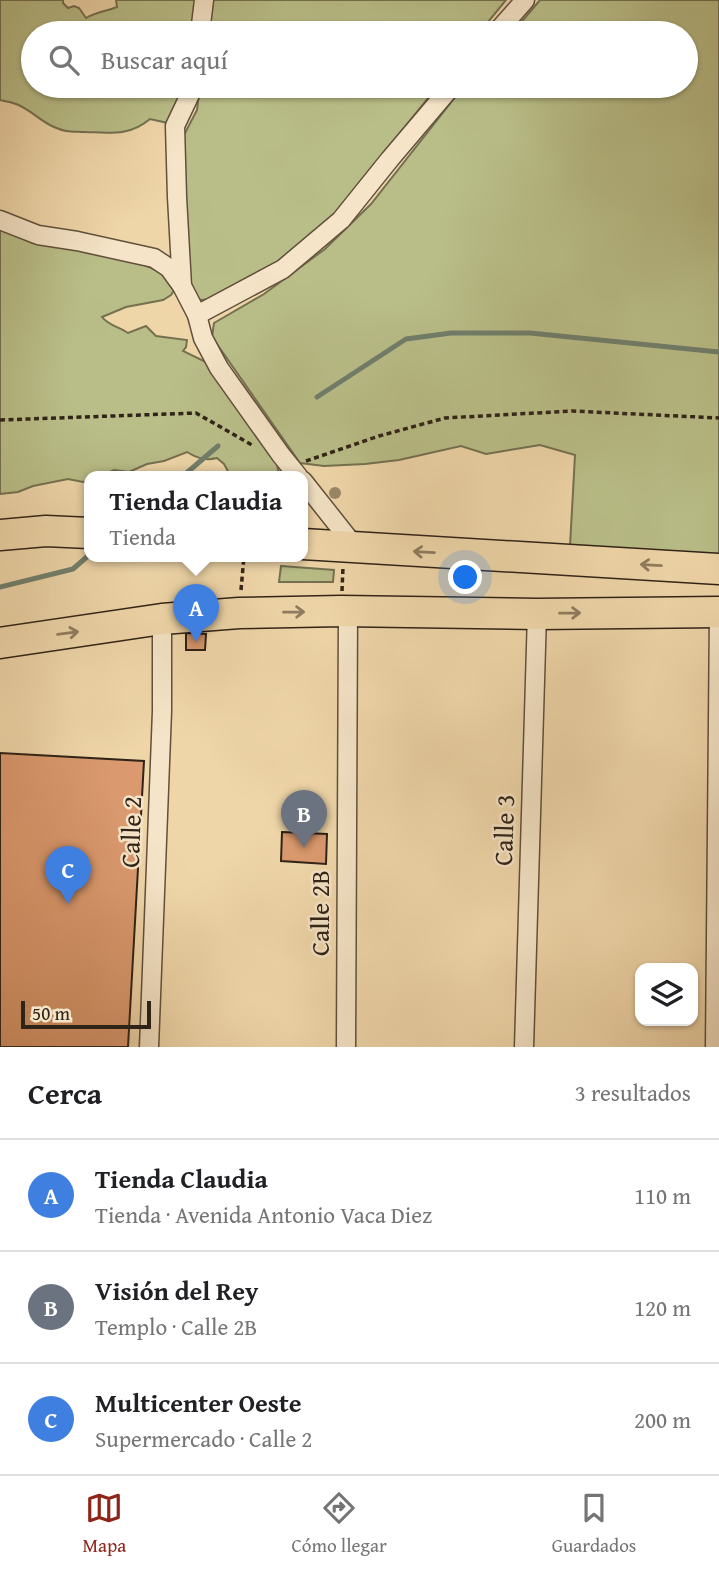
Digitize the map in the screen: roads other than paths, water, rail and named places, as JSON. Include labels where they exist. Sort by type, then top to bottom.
[{"type":"highway","points":[[0,535],[46,531],[84,533]]},
{"type":"highway","points":[[308,544],[719,569]]},
{"type":"highway","points":[[0,643],[162,619],[239,614],[345,611],[537,614],[719,611]]},
{"type":"street","points":[[201,21],[204,0]]},
{"type":"street","points":[[507,21],[525,0]]},
{"type":"street","points":[[182,286],[175,126],[188,98]]},
{"type":"street","points":[[197,315],[283,269],[341,220],[442,98]]},
{"type":"street","points":[[0,220],[38,236],[78,241],[154,258],[169,268],[197,315],[202,338],[219,368],[294,471]]},
{"type":"street","points":[[308,488],[349,548]]},
{"type":"street","name":"Calle 2B","points":[[345,611],[346,1047]]},
{"type":"street","points":[[715,1047],[719,611]]},
{"type":"street","name":"Calle 3","points":[[524,1047],[537,614]]},
{"type":"street","name":"Calle 2","points":[[149,1047],[163,711],[162,619]]},
{"type":"waterway","points":[[317,397],[406,339],[451,333],[530,333],[719,352]]},
{"type":"waterway","points":[[189,471],[218,446]]},
{"type":"waterway","points":[[0,587],[73,569],[84,559]]},
{"type":"place","name":"Tienda Claudia","points":[[196,642]]},
{"type":"place","name":"Visión del Rey","points":[[304,848]]},
{"type":"place","name":"Multicenter Oeste","points":[[68,904]]}]
